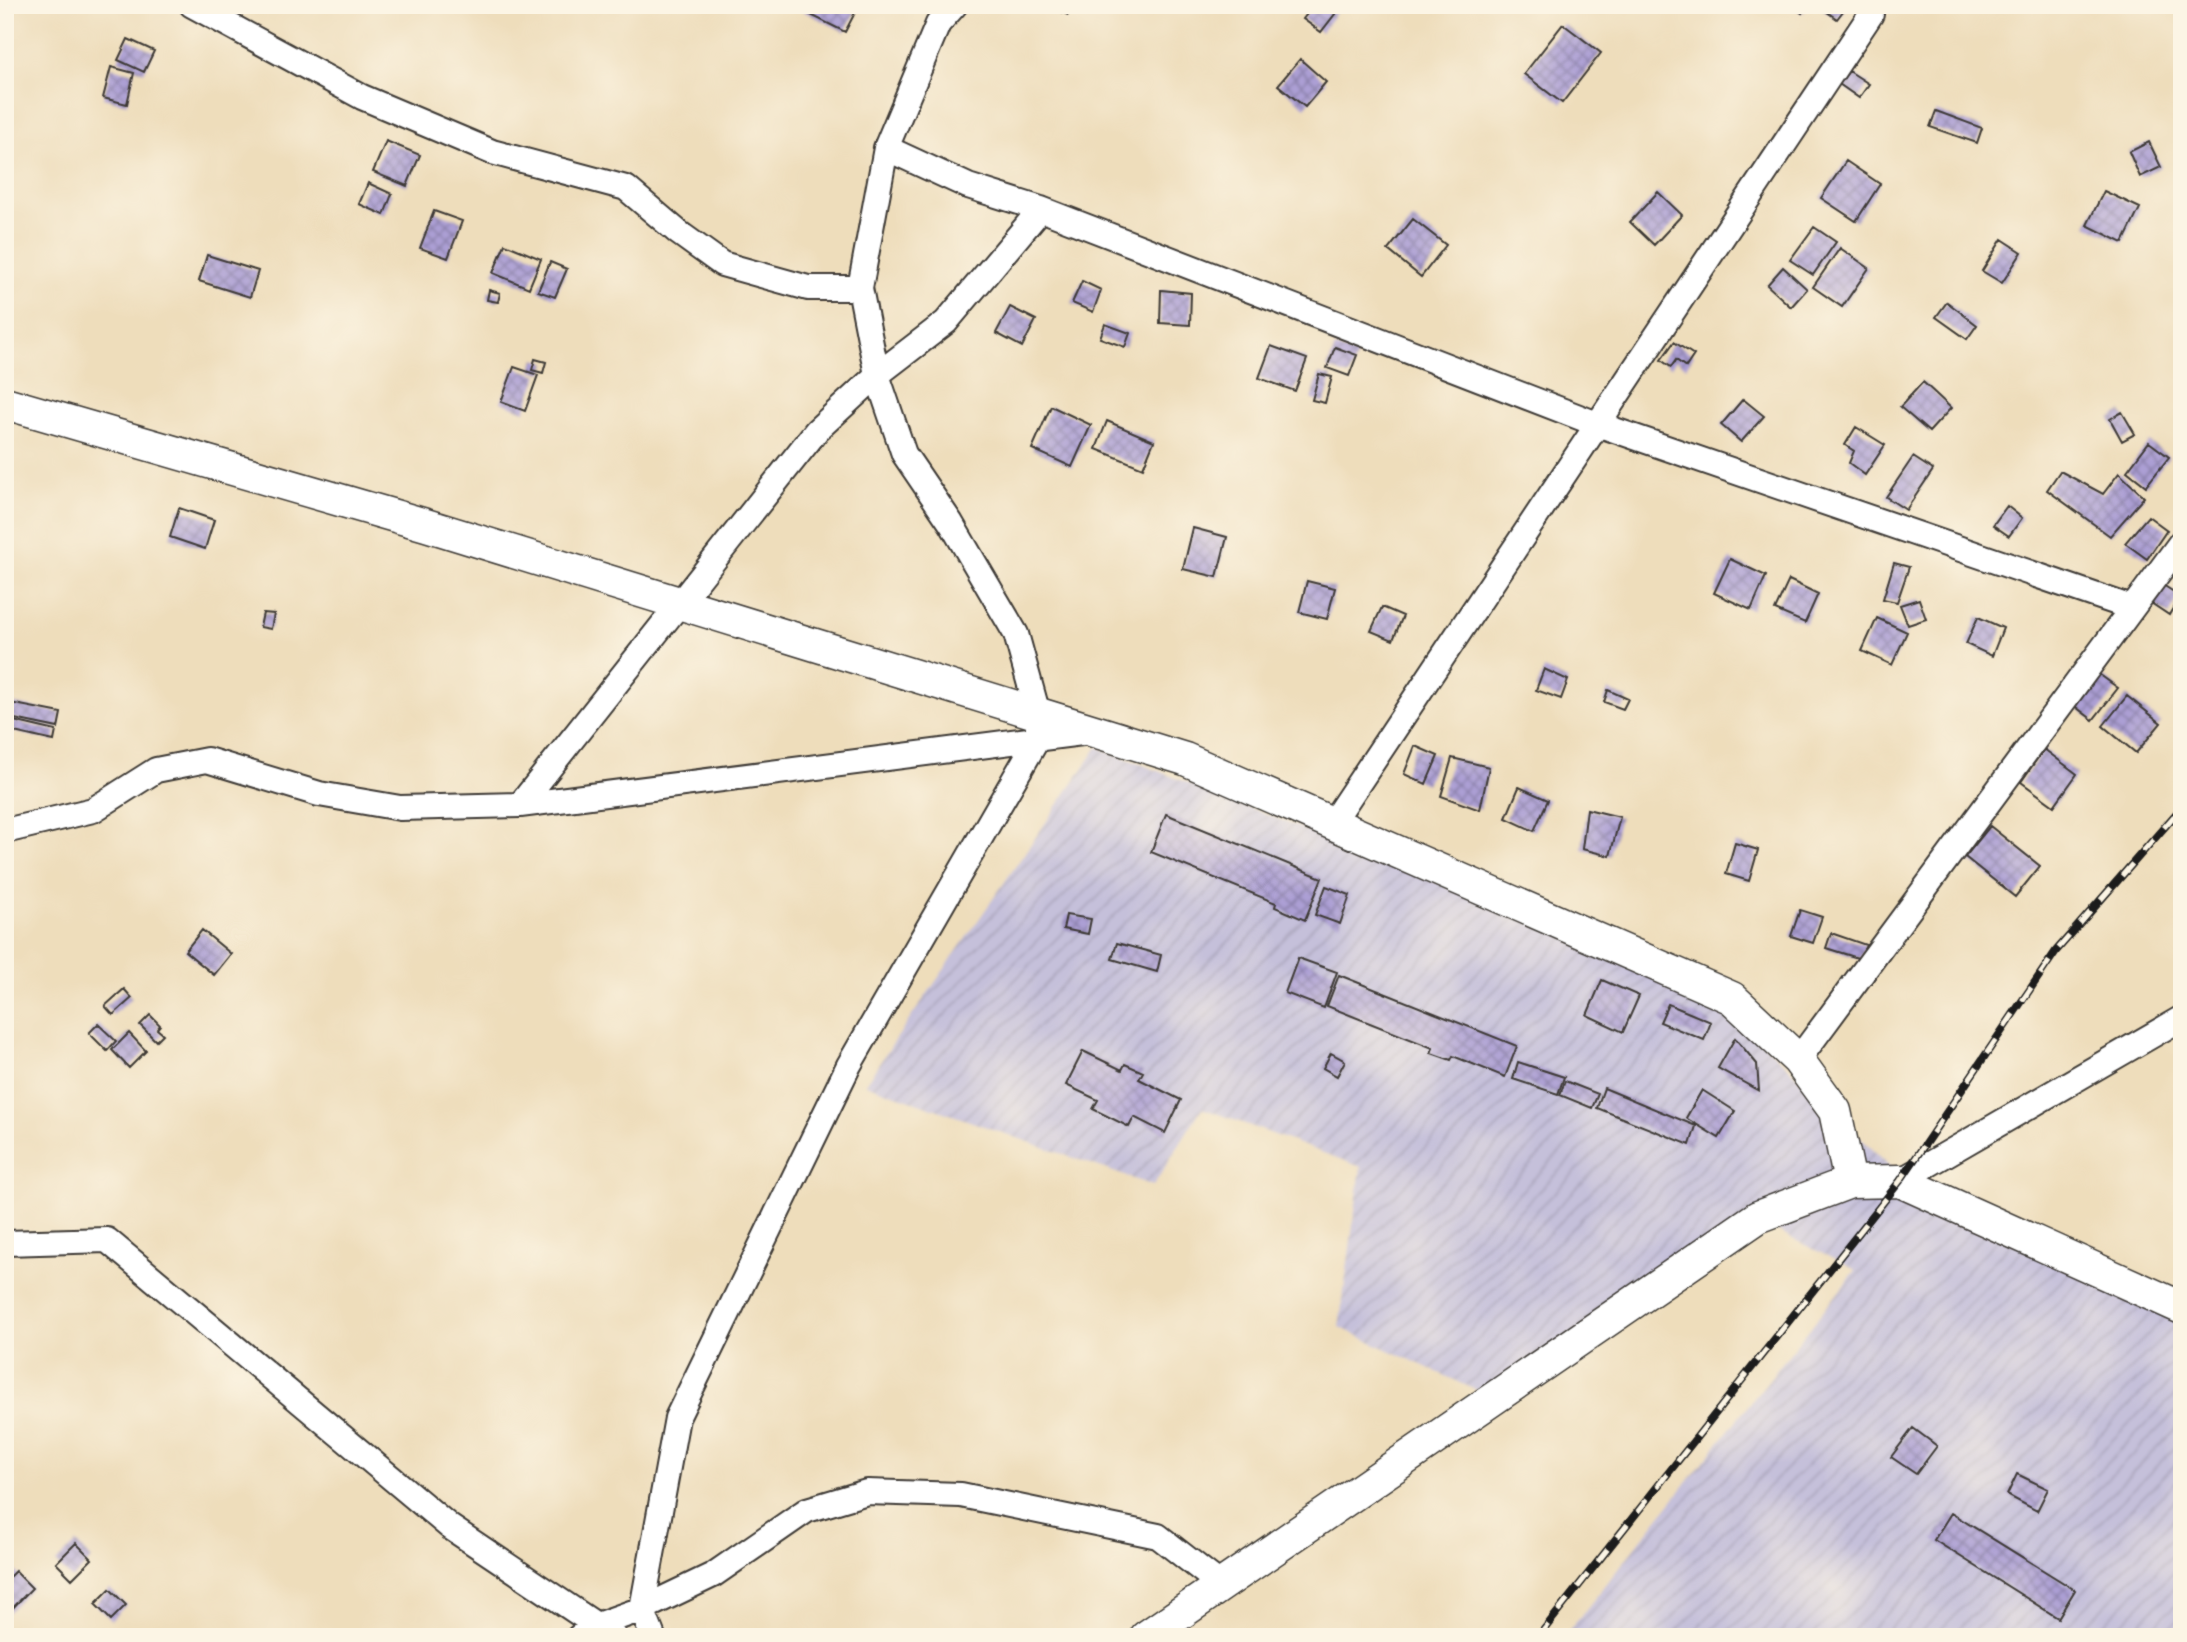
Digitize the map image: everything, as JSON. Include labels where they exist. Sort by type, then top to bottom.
[{"type":"main road","points":[[5,403],[426,525],[680,603],[1038,726],[1094,731],[1185,759],[1732,998],[1798,1060],[1835,1111],[1850,1182]]},
{"type":"main road","points":[[1146,1637],[1758,1217],[1850,1182],[1900,1181],[2182,1308]]},
{"type":"street","points":[[192,5],[362,97],[492,152],[626,188],[679,233],[722,264],[808,288],[860,288]]},
{"type":"street","points":[[653,1637],[642,1609],[677,1418],[849,1065],[1038,726],[1016,634],[951,523],[904,454],[877,375],[860,288],[886,148],[938,24],[955,5]]},
{"type":"street","points":[[1332,823],[1871,14]]},
{"type":"street","points":[[886,148],[968,186],[1041,209],[1597,424],[2132,608]]},
{"type":"street","points":[[520,806],[817,430],[877,375],[946,322],[1041,209]]},
{"type":"street","points":[[1798,1060],[2182,541]]},
{"type":"street","points":[[5,831],[93,810],[156,770],[207,760],[319,794],[400,808],[520,806],[1038,726]]},
{"type":"street","points":[[1900,1181],[2182,1018]]},
{"type":"street","points":[[2160,1031],[2182,1043]]},
{"type":"street","points":[[5,1243],[107,1240],[450,1527],[596,1633],[713,1575],[807,1510],[867,1492],[961,1494],[1158,1536],[1221,1586]]},
{"type":"shaded area","points":[[1098,747],[1519,915],[1725,1006],[1893,1169],[2182,1299],[2182,1637],[1564,1637],[1856,1270],[1762,1224],[1500,1401],[1339,1327],[1361,1167],[1202,1108],[1153,1186],[865,1084]]},
{"type":"building","points":[[806,5],[859,5],[845,32],[803,11]]},
{"type":"building","points":[[1047,5],[1073,5],[1068,15]]},
{"type":"building","points":[[1314,5],[1342,5],[1321,32],[1303,19]]},
{"type":"building","points":[[1791,5],[1807,5],[1802,13]]},
{"type":"building","points":[[1817,5],[1843,5],[1846,7],[1837,19]]},
{"type":"building","points":[[1563,24],[1601,53],[1562,103],[1524,74]]},
{"type":"building","points":[[128,39],[154,51],[144,72],[118,60]]},
{"type":"building","points":[[1300,59],[1326,82],[1305,107],[1278,85]]},
{"type":"building","points":[[111,67],[134,73],[127,104],[103,98]]},
{"type":"building","points":[[1849,71],[1869,84],[1859,98],[1839,84]]},
{"type":"building","points":[[1936,111],[1982,128],[1977,143],[1930,127]]},
{"type":"building","points":[[386,141],[420,155],[407,186],[373,172]]},
{"type":"building","points":[[2149,142],[2161,167],[2140,177],[2129,152]]},
{"type":"building","points":[[1846,161],[1880,184],[1856,221],[1821,198]]},
{"type":"building","points":[[368,183],[392,194],[384,215],[359,204]]},
{"type":"building","points":[[2104,191],[2140,208],[2123,243],[2087,225]]},
{"type":"building","points":[[1658,192],[1682,215],[1654,245],[1630,222]]},
{"type":"building","points":[[434,211],[462,221],[448,258],[420,248]]},
{"type":"building","points":[[1413,219],[1446,245],[1421,277],[1388,250]]},
{"type":"building","points":[[1814,227],[1836,242],[1813,275],[1790,260]]},
{"type":"building","points":[[2002,239],[2022,252],[2002,283],[1982,271]]},
{"type":"building","points":[[505,244],[541,259],[529,288],[493,273]]},
{"type":"building","points":[[1840,248],[1869,268],[1842,307],[1813,287]]},
{"type":"building","points":[[207,255],[258,271],[250,297],[199,281]]},
{"type":"building","points":[[550,262],[567,269],[555,297],[538,291]]},
{"type":"building","points":[[1783,267],[1807,289],[1791,307],[1767,285]]},
{"type":"building","points":[[1082,281],[1101,290],[1093,312],[1072,303]]},
{"type":"building","points":[[489,290],[500,293],[498,302],[487,300]]},
{"type":"building","points":[[1161,290],[1191,293],[1190,325],[1160,323]]},
{"type":"building","points":[[1947,302],[1977,325],[1967,339],[1936,317]]},
{"type":"building","points":[[1010,307],[1036,320],[1022,347],[996,333]]},
{"type":"building","points":[[1105,324],[1130,333],[1125,347],[1100,338]]},
{"type":"building","points":[[1674,342],[1694,355],[1686,367],[1676,360],[1671,367],[1661,360]]},
{"type":"building","points":[[1271,346],[1307,359],[1295,391],[1259,378]]},
{"type":"building","points":[[1335,347],[1357,355],[1349,376],[1327,368]]},
{"type":"building","points":[[535,359],[546,362],[543,373],[532,370]]},
{"type":"building","points":[[514,367],[538,375],[525,411],[501,402]]},
{"type":"building","points":[[1319,374],[1332,377],[1325,403],[1312,400]]},
{"type":"building","points":[[1923,382],[1951,408],[1929,432],[1900,407]]},
{"type":"building","points":[[1743,399],[1764,416],[1741,442],[1721,425]]},
{"type":"building","points":[[1051,406],[1091,425],[1072,467],[1032,449]]},
{"type":"building","points":[[2122,412],[2135,434],[2122,441],[2110,419]]},
{"type":"building","points":[[1107,421],[1154,441],[1143,468],[1096,449]]},
{"type":"building","points":[[1856,427],[1885,445],[1865,475],[1849,463],[1854,451],[1845,445]]},
{"type":"building","points":[[2149,442],[2169,457],[2146,486],[2127,471]]},
{"type":"building","points":[[1913,457],[1933,470],[1906,510],[1886,497]]},
{"type":"building","points":[[2060,471],[2103,494],[2119,473],[2144,497],[2110,536],[2047,490]]},
{"type":"building","points":[[2007,506],[2022,518],[2009,536],[1993,525]]},
{"type":"building","points":[[179,508],[214,520],[205,549],[170,537]]},
{"type":"building","points":[[2148,516],[2167,530],[2147,559],[2125,543]]},
{"type":"building","points":[[1193,528],[1227,537],[1217,577],[1183,569]]},
{"type":"building","points":[[1730,559],[1766,576],[1751,610],[1714,593]]},
{"type":"building","points":[[1894,563],[1909,567],[1897,602],[1883,599]]},
{"type":"building","points":[[2182,564],[2182,579],[2174,574]]},
{"type":"building","points":[[1789,580],[1818,594],[1805,623],[1775,610]]},
{"type":"building","points":[[1307,581],[1335,588],[1327,619],[1299,612]]},
{"type":"building","points":[[2163,585],[2180,596],[2169,615],[2151,603]]},
{"type":"building","points":[[1919,599],[1926,619],[1908,625],[1900,605]]},
{"type":"building","points":[[1382,607],[1403,616],[1393,640],[1371,631]]},
{"type":"building","points":[[263,613],[274,614],[271,629],[260,627]]},
{"type":"building","points":[[1978,617],[2003,628],[1992,656],[1966,644]]},
{"type":"building","points":[[1877,618],[1907,632],[1892,665],[1862,651]]},
{"type":"building","points":[[1544,669],[1568,680],[1561,699],[1536,690]]},
{"type":"building","points":[[2096,672],[2118,688],[2093,720],[2072,704]]},
{"type":"building","points":[[1608,690],[1628,699],[1623,709],[1604,702]]},
{"type":"building","points":[[2127,696],[2161,723],[2136,753],[2103,726]]},
{"type":"building","points":[[5,702],[61,713],[58,728],[5,717]]},
{"type":"building","points":[[5,719],[56,731],[54,741],[5,730]]},
{"type":"building","points":[[1415,746],[1438,756],[1426,784],[1404,774]]},
{"type":"building","points":[[2044,749],[2077,774],[2054,806],[2021,782]]},
{"type":"building","points":[[1452,758],[1489,767],[1480,810],[1441,796]]},
{"type":"building","points":[[1519,787],[1548,800],[1534,831],[1506,818]]},
{"type":"building","points":[[1587,809],[1620,817],[1610,856],[1582,849]]},
{"type":"building","points":[[1166,814],[1322,878],[1305,920],[1275,907],[1276,903],[1151,852]]},
{"type":"building","points":[[1990,826],[2040,866],[2015,897],[1965,857]]},
{"type":"building","points":[[1735,843],[1758,850],[1749,881],[1726,874]]},
{"type":"building","points":[[1326,886],[1350,895],[1340,924],[1315,915]]},
{"type":"building","points":[[1800,910],[1822,917],[1813,943],[1791,936]]},
{"type":"building","points":[[1066,915],[1091,919],[1088,934],[1063,929]]},
{"type":"building","points":[[202,930],[231,954],[214,975],[185,951]]},
{"type":"building","points":[[1831,933],[1866,945],[1861,959],[1826,948]]},
{"type":"building","points":[[1117,943],[1161,955],[1157,972],[1112,959]]},
{"type":"building","points":[[1298,958],[1337,972],[1324,1008],[1285,993]]},
{"type":"building","points":[[1339,975],[1517,1046],[1505,1077],[1453,1056],[1451,1060],[1431,1053],[1433,1048],[1327,1006]]},
{"type":"building","points":[[1602,980],[1639,996],[1623,1032],[1587,1015]]},
{"type":"building","points":[[124,989],[132,998],[113,1015],[105,1006]]},
{"type":"building","points":[[1668,1004],[1711,1022],[1704,1040],[1660,1022]]},
{"type":"building","points":[[150,1015],[160,1025],[157,1029],[163,1034],[156,1041],[140,1025]]},
{"type":"building","points":[[98,1024],[116,1041],[107,1051],[89,1033]]},
{"type":"building","points":[[129,1033],[146,1051],[129,1068],[112,1050]]},
{"type":"building","points":[[1735,1038],[1757,1064],[1759,1091],[1718,1068]]},
{"type":"building","points":[[1083,1051],[1122,1070],[1125,1064],[1143,1072],[1139,1079],[1181,1100],[1165,1133],[1134,1117],[1129,1127],[1093,1109],[1098,1100],[1066,1085]]},
{"type":"building","points":[[1331,1053],[1345,1061],[1337,1076],[1323,1068]]},
{"type":"building","points":[[1518,1062],[1564,1077],[1558,1094],[1513,1079]]},
{"type":"building","points":[[1565,1081],[1598,1094],[1592,1108],[1560,1095]]},
{"type":"building","points":[[1604,1088],[1696,1126],[1690,1145],[1597,1108]]},
{"type":"building","points":[[1702,1090],[1735,1111],[1719,1138],[1686,1118]]},
{"type":"building","points":[[1913,1428],[1937,1446],[1916,1474],[1891,1457]]},
{"type":"building","points":[[2017,1474],[2048,1489],[2037,1511],[2007,1495]]},
{"type":"building","points":[[1951,1513],[2075,1590],[2058,1618],[1934,1540]]},
{"type":"building","points":[[76,1543],[92,1559],[72,1579],[56,1563]]},
{"type":"building","points":[[15,1571],[32,1588],[5,1616],[5,1581]]},
{"type":"building","points":[[110,1589],[126,1605],[111,1620],[95,1604]]},
{"type":"railway","points":[[1538,1637],[1900,1181],[2056,951],[2182,807]]}]
